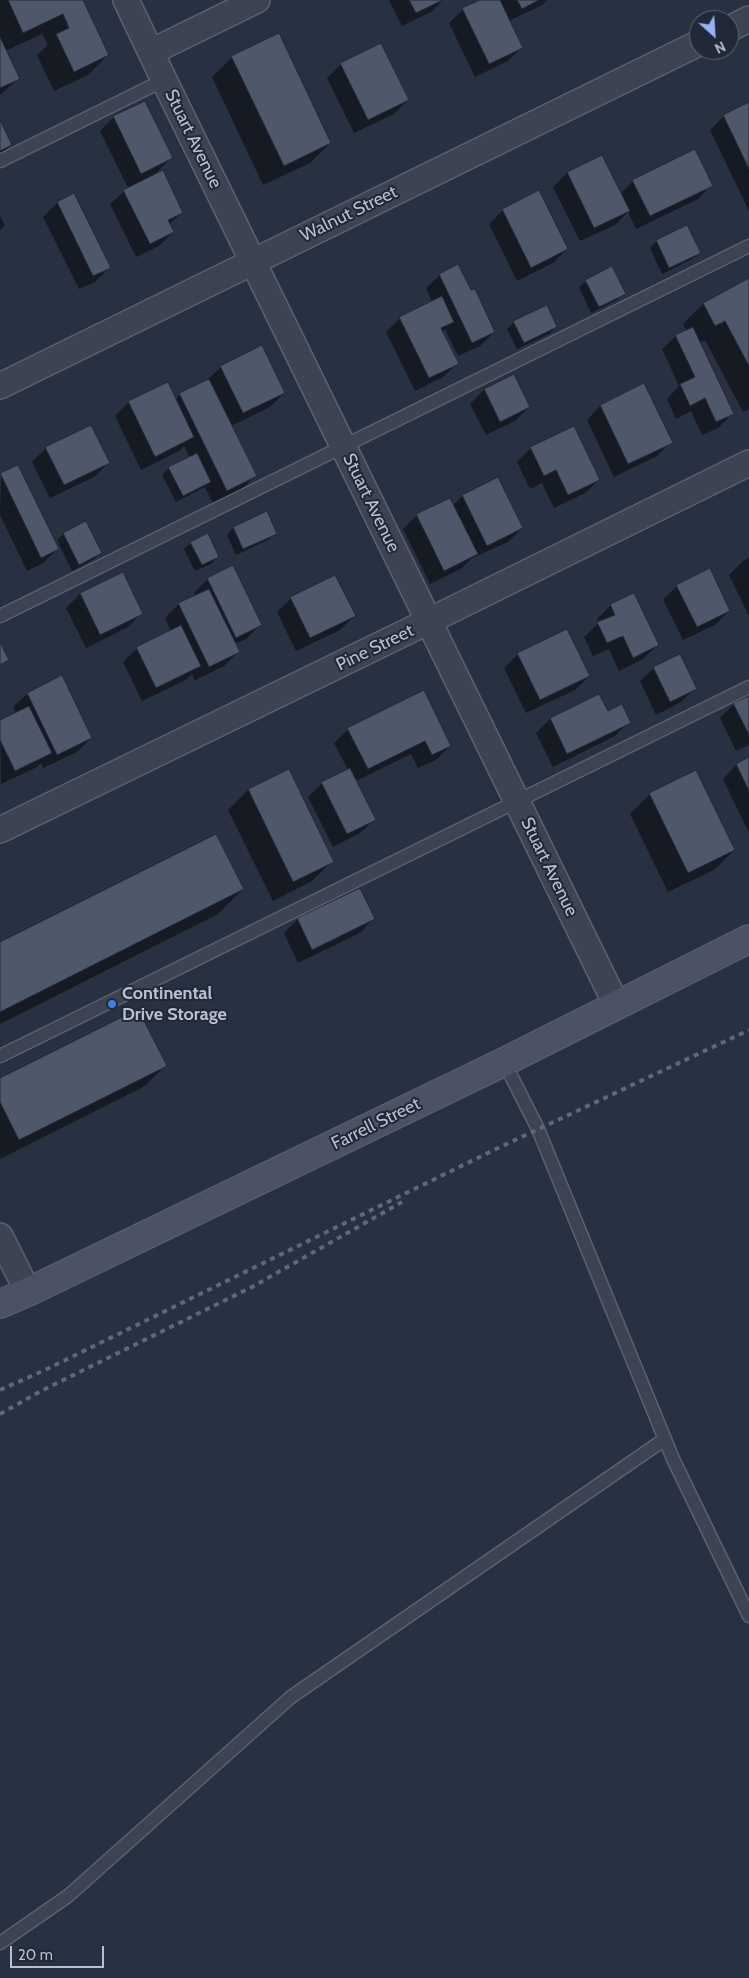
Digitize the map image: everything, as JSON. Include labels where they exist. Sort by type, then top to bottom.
[{"type":"main road","name":"Farrell Street","points":[[0,1304],[504,1062],[749,939]]},
{"type":"street","name":"Stuart Avenue","points":[[126,0],[617,1006]]},
{"type":"street","points":[[151,52],[257,0]]},
{"type":"street","name":"Walnut Street","points":[[0,386],[689,48]]},
{"type":"street","name":"Pine Street","points":[[0,830],[430,621],[749,463]]},
{"type":"street","points":[[0,1236],[28,1292]]},
{"type":"lane","points":[[0,161],[164,80]]},
{"type":"lane","points":[[0,616],[749,246]]},
{"type":"lane","points":[[0,1056],[749,687]]},
{"type":"lane","points":[[504,1062],[538,1129],[665,1439],[749,1616]]},
{"type":"lane","points":[[0,1943],[68,1896],[291,1697],[665,1439]]},
{"type":"building","points":[[8,0],[83,0],[109,55],[74,72],[56,34],[69,28],[63,14],[23,33]]},
{"type":"building","points":[[409,0],[443,0],[416,13]]},
{"type":"building","points":[[480,0],[500,0],[523,48],[489,64],[462,8]]},
{"type":"building","points":[[517,0],[539,0],[522,9]]},
{"type":"building","points":[[279,33],[331,143],[284,166],[231,56]]},
{"type":"building","points":[[0,37],[20,79],[0,88]]},
{"type":"building","points":[[381,43],[409,100],[368,120],[340,63]]},
{"type":"building","points":[[145,101],[173,158],[141,174],[113,116]]},
{"type":"building","points":[[749,102],[749,169],[723,115]]},
{"type":"building","points":[[0,120],[12,145],[0,151]]},
{"type":"building","points":[[695,149],[713,186],[650,216],[632,180]]},
{"type":"building","points":[[602,155],[630,211],[594,228],[567,172]]},
{"type":"building","points":[[163,170],[183,213],[168,220],[174,232],[150,244],[123,190]]},
{"type":"building","points":[[539,190],[568,249],[531,268],[502,209]]},
{"type":"building","points":[[74,193],[111,268],[93,276],[57,202]]},
{"type":"building","points":[[687,225],[701,253],[669,268],[656,240]]},
{"type":"building","points":[[458,264],[471,290],[475,289],[495,332],[472,343],[439,274]]},
{"type":"building","points":[[612,266],[626,294],[599,307],[585,280]]},
{"type":"building","points":[[749,278],[749,366],[725,321],[715,326],[703,303]]},
{"type":"building","points":[[442,296],[454,322],[441,328],[459,364],[429,378],[399,317]]},
{"type":"building","points":[[547,305],[557,327],[524,343],[513,321]]},
{"type":"building","points":[[693,327],[734,414],[716,422],[705,398],[690,406],[680,384],[695,377],[675,335]]},
{"type":"building","points":[[262,345],[285,393],[243,413],[220,366]]},
{"type":"building","points":[[514,374],[530,407],[500,422],[484,389]]},
{"type":"building","points":[[209,379],[257,476],[227,491],[179,393]]},
{"type":"building","points":[[168,382],[194,437],[155,457],[128,401]]},
{"type":"building","points":[[644,383],[673,443],[628,464],[600,405]]},
{"type":"building","points":[[91,425],[110,463],[64,485],[45,447]]},
{"type":"building","points":[[574,426],[600,480],[568,495],[556,470],[544,476],[530,447]]},
{"type":"building","points":[[197,453],[211,482],[183,496],[168,467]]},
{"type":"building","points":[[18,465],[59,549],[41,558],[0,473]]},
{"type":"building","points":[[498,477],[523,528],[487,546],[462,495]]},
{"type":"building","points":[[450,498],[478,554],[444,571],[416,514]]},
{"type":"building","points":[[267,511],[277,534],[243,549],[233,527]]},
{"type":"building","points":[[86,521],[102,553],[79,565],[63,533]]},
{"type":"building","points":[[208,533],[219,557],[202,565],[190,542]]},
{"type":"building","points":[[233,565],[262,625],[236,638],[207,578]]},
{"type":"building","points":[[710,568],[730,611],[697,627],[676,585]]},
{"type":"building","points":[[123,572],[143,614],[100,635],[80,593]]},
{"type":"building","points":[[335,575],[356,616],[310,638],[290,597]]},
{"type":"building","points":[[209,589],[240,652],[209,667],[178,603]]},
{"type":"building","points":[[634,593],[659,645],[633,658],[623,636],[607,643],[597,622],[615,615],[610,604]]},
{"type":"building","points":[[181,625],[201,666],[156,688],[136,647]]},
{"type":"building","points":[[567,629],[590,676],[540,700],[517,653]]},
{"type":"building","points":[[0,642],[9,660],[0,665]]},
{"type":"building","points":[[680,654],[697,689],[670,702],[653,667]]},
{"type":"building","points":[[62,675],[92,738],[57,755],[27,693]]},
{"type":"building","points":[[424,690],[451,746],[432,755],[425,741],[368,769],[347,728]]},
{"type":"building","points":[[599,694],[608,711],[622,704],[631,723],[567,754],[550,718]]},
{"type":"building","points":[[749,696],[749,735],[733,703]]},
{"type":"building","points":[[29,706],[52,753],[15,771],[0,740],[0,720]]},
{"type":"building","points":[[749,757],[749,791],[736,764]]},
{"type":"building","points":[[350,768],[376,820],[347,834],[321,782]]},
{"type":"building","points":[[289,769],[334,862],[293,882],[248,789]]},
{"type":"building","points":[[696,770],[735,850],[688,873],[649,793]]},
{"type":"building","points":[[216,834],[244,889],[0,1012],[0,942]]},
{"type":"building","points":[[360,888],[375,919],[312,950],[297,918]]},
{"type":"building","points":[[138,1009],[167,1066],[19,1140],[0,1102],[0,1078]]},
{"type":"railway","points":[[0,1390],[45,1370],[494,1150],[749,1030]]},
{"type":"railway","points":[[0,1414],[41,1391],[252,1287],[402,1202]]},
{"type":"place","name":"Continental Drive Storage","points":[[112,1004]]}]
